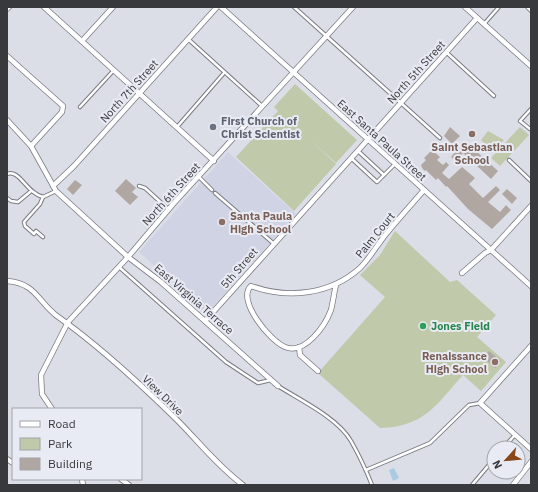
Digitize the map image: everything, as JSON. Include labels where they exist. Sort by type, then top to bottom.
[{"type":"street","points":[[44,7],[140,92],[214,161]]},
{"type":"street","points":[[82,41],[113,7]]},
{"type":"street","name":"North 7th Street","points":[[55,189],[217,7]]},
{"type":"street","name":"East Santa Paula Street","points":[[221,7],[531,286]]},
{"type":"street","name":"North 6th Street","points":[[51,408],[42,394],[41,375],[68,322],[353,7]]},
{"type":"street","points":[[465,7],[530,62]]},
{"type":"street","name":"North 5th Street","points":[[368,139],[477,18]]},
{"type":"street","points":[[7,56],[63,106],[62,112],[31,146]]},
{"type":"street","name":"East Virginia Terrace","points":[[7,120],[31,146],[55,189],[128,257],[145,268],[278,386]]},
{"type":"street","name":"5th Street","points":[[205,321],[350,157],[368,139]]},
{"type":"street","name":"Palm Court","points":[[299,347],[292,348],[284,346],[266,331],[252,310],[246,296],[247,289],[250,286],[263,289],[299,292],[318,291],[336,285],[364,264],[385,235],[424,190]]},
{"type":"street","points":[[462,273],[485,253],[491,250],[531,206]]},
{"type":"street","name":"View Drive","points":[[7,281],[24,284],[55,314],[68,322],[173,416],[212,459],[239,484]]},
{"type":"street","points":[[318,371],[300,355],[299,347],[312,338],[322,327],[330,311],[336,285]]},
{"type":"street","points":[[531,346],[480,403],[531,449]]},
{"type":"street","points":[[513,485],[531,462]]},
{"type":"lane","points":[[294,7],[440,138]]},
{"type":"lane","points":[[484,24],[499,7]]},
{"type":"lane","points":[[527,7],[531,11]]},
{"type":"lane","points":[[188,39],[262,106]]},
{"type":"lane","points":[[445,52],[494,96]]},
{"type":"lane","points":[[80,107],[114,69]]},
{"type":"lane","points":[[176,127],[224,73]]},
{"type":"lane","points":[[531,109],[520,121],[530,129],[531,128]]},
{"type":"lane","points":[[357,150],[384,175]]},
{"type":"lane","points":[[350,157],[377,182],[395,164]]},
{"type":"lane","points":[[509,160],[531,181]]},
{"type":"lane","points":[[7,174],[10,173],[17,175],[30,192],[43,197]]},
{"type":"lane","points":[[199,177],[212,190]]},
{"type":"lane","points":[[139,186],[145,188],[169,209]]},
{"type":"lane","points":[[43,236],[36,231],[34,234],[25,226],[24,222],[40,204],[43,197],[55,189]]},
{"type":"lane","points":[[7,198],[18,202],[30,192]]},
{"type":"lane","points":[[215,193],[273,243]]},
{"type":"lane","points":[[119,267],[226,362],[258,383],[272,380]]},
{"type":"lane","name":"East Virginia Terrace","points":[[278,386],[309,404],[343,431],[351,440],[372,485]]},
{"type":"lane","points":[[366,470],[430,443],[469,406],[480,403]]},
{"type":"lane","points":[[510,440],[515,434]]},
{"type":"lane","points":[[472,485],[486,468]]},
{"type":"shaded area","points":[[228,152],[296,214],[208,312],[204,311],[139,252]]},
{"type":"green space","points":[[295,84],[357,140],[336,163],[310,140],[336,164],[294,211],[236,157],[278,111],[274,107]]},
{"type":"green space","points":[[520,127],[529,135],[500,166],[491,158]]},
{"type":"green space","points":[[488,131],[504,140],[496,148],[492,145],[487,146],[481,140]]},
{"type":"green space","name":"Jones Field","points":[[395,231],[450,282],[457,280],[496,315],[477,337],[506,362],[481,391],[463,375],[436,405],[418,419],[408,424],[380,428],[318,373],[385,297],[360,275],[380,255]]},
{"type":"water","points":[[394,468],[399,478],[393,481],[389,470]]},
{"type":"building","points":[[450,127],[460,136],[452,144],[444,136]]},
{"type":"building","points":[[465,141],[498,171],[491,179],[463,153],[456,161],[451,157]]},
{"type":"building","points":[[432,150],[440,157],[437,160],[443,165],[446,162],[449,165],[442,173],[449,179],[462,167],[475,178],[469,184],[483,198],[496,186],[500,190],[488,202],[500,212],[506,205],[511,210],[492,229],[468,209],[438,178],[436,180],[422,168],[421,165],[426,160],[424,158]]},
{"type":"building","points":[[126,179],[136,188],[132,192],[138,197],[130,205],[115,191]]},
{"type":"building","points":[[75,180],[82,185],[73,195],[67,189]]},
{"type":"building","points":[[507,189],[517,198],[512,204],[502,194]]},
{"type":"building","points":[[489,351],[501,361],[495,368],[483,357]]},
{"type":"place","name":"First Church of Christ Scientist","points":[[213,127]]},
{"type":"place","name":"Saint Sebastian School","points":[[472,134]]},
{"type":"place","name":"Santa Paula High School","points":[[222,222]]},
{"type":"place","name":"Jones Field","points":[[423,326]]},
{"type":"place","name":"Renaissance High School","points":[[495,362]]}]
